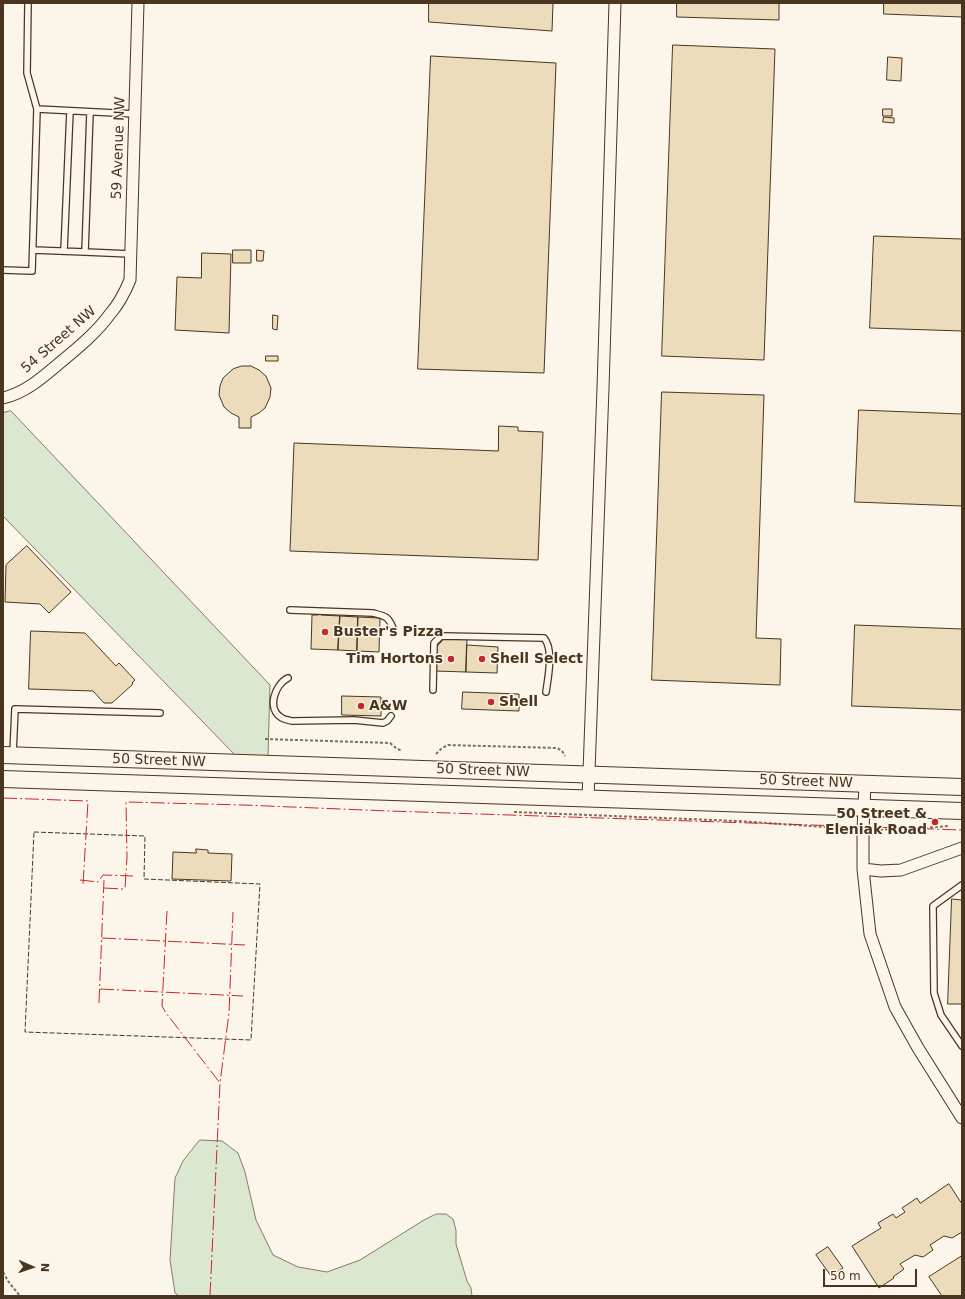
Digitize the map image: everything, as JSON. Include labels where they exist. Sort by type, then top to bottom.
[{"type":"main road","name":"50 Street NW","points":[[8,755],[962,787]]},
{"type":"main road","name":"50 Street NW","points":[[3,779],[962,812]]},
{"type":"street","name":"59 Avenue NW","points":[[124,293],[130,280],[138,3]]},
{"type":"street","points":[[588,799],[615,3]]},
{"type":"street","name":"54 Street NW","points":[[3,398],[13,396],[32,385],[76,349],[101,326],[111,314],[124,293]]},
{"type":"street","points":[[865,784],[863,868],[870,934],[895,1007],[918,1048],[962,1118]]},
{"type":"street","points":[[863,868],[881,871],[901,870],[962,848]]},
{"type":"lane","points":[[3,270],[32,271],[37,108],[27,73],[28,3]]},
{"type":"lane","points":[[37,108],[135,114]]},
{"type":"lane","points":[[64,251],[70,111]]},
{"type":"lane","points":[[85,252],[90,112]]},
{"type":"lane","points":[[33,250],[131,254]]},
{"type":"lane","points":[[290,610],[373,613],[389,619],[393,628]]},
{"type":"lane","points":[[433,690],[434,643],[440,637],[444,636],[544,638],[549,646],[546,692]]},
{"type":"lane","points":[[288,678],[281,682],[275,695],[274,706],[276,713],[283,719],[354,720],[383,723],[391,716]]},
{"type":"lane","points":[[8,755],[15,709],[160,713]]},
{"type":"lane","points":[[962,885],[933,906],[934,993],[941,1015],[962,1046]]},
{"type":"path","points":[[265,739],[390,743],[402,751]]},
{"type":"path","points":[[436,754],[448,745],[557,748],[562,751],[565,756]]},
{"type":"path","points":[[512,812],[738,821],[842,829]]},
{"type":"path","points":[[879,830],[949,826]]},
{"type":"path","points":[[3,1272],[20,1296]]},
{"type":"green space","points":[[11,411],[270,685],[268,756],[235,755],[3,516],[3,413]]},
{"type":"green space","points":[[200,1140],[222,1141],[238,1153],[245,1172],[256,1220],[273,1255],[298,1267],[327,1272],[360,1260],[436,1214],[446,1214],[453,1219],[456,1230],[456,1244],[467,1281],[471,1288],[472,1296],[179,1296],[175,1293],[170,1260],[175,1178],[183,1161]]},
{"type":"building","points":[[429,3],[553,3],[552,31],[429,22]]},
{"type":"building","points":[[677,3],[779,3],[779,20],[677,17]]},
{"type":"building","points":[[884,3],[962,3],[962,17],[884,14]]},
{"type":"building","points":[[673,45],[775,49],[764,360],[662,356]]},
{"type":"building","points":[[431,56],[556,63],[544,373],[418,369]]},
{"type":"building","points":[[888,57],[902,58],[901,81],[887,80]]},
{"type":"building","points":[[883,109],[892,109],[892,116],[883,116]]},
{"type":"building","points":[[884,117],[894,118],[894,123],[883,122]]},
{"type":"building","points":[[874,236],[962,239],[962,331],[870,328]]},
{"type":"building","points":[[233,250],[251,250],[251,263],[233,263]]},
{"type":"building","points":[[257,250],[264,251],[263,261],[257,261]]},
{"type":"building","points":[[202,253],[231,254],[229,333],[175,330],[177,277],[201,278]]},
{"type":"building","points":[[273,315],[278,316],[277,330],[273,329]]},
{"type":"building","points":[[266,356],[278,356],[278,361],[266,361]]},
{"type":"building","points":[[242,366],[251,366],[259,370],[266,376],[271,388],[270,397],[265,408],[251,417],[251,428],[239,428],[239,417],[224,407],[219,395],[223,378],[233,369]]},
{"type":"building","points":[[662,392],[764,395],[756,638],[781,639],[780,685],[652,680]]},
{"type":"building","points":[[859,410],[962,414],[962,506],[855,502]]},
{"type":"building","points":[[499,426],[518,427],[518,431],[543,432],[538,560],[290,551],[294,443],[498,451]]},
{"type":"building","points":[[27,546],[71,592],[49,613],[40,604],[5,602],[6,565]]},
{"type":"building","name":"Buster's Pizza","points":[[318,613],[321,613],[321,615],[340,616],[338,650],[311,649],[312,615],[318,615]]},
{"type":"building","points":[[340,616],[358,617],[357,651],[338,650]]},
{"type":"building","points":[[358,617],[380,618],[379,652],[357,651]]},
{"type":"building","points":[[855,625],[962,629],[962,710],[852,706]]},
{"type":"building","points":[[31,631],[85,633],[116,666],[119,663],[135,680],[132,683],[133,684],[112,703],[104,703],[93,691],[29,689]]},
{"type":"building","name":"Tim Hortons","points":[[445,638],[467,639],[466,672],[435,671],[436,648]]},
{"type":"building","name":"Shell Select","points":[[467,645],[498,647],[497,673],[466,672]]},
{"type":"building","name":"Shell","points":[[463,692],[519,694],[519,711],[462,709]]},
{"type":"building","name":"A&W","points":[[342,696],[381,697],[381,716],[342,715]]},
{"type":"building","points":[[196,849],[208,850],[208,853],[232,854],[231,881],[172,879],[173,852],[196,853]]},
{"type":"building","points":[[952,899],[962,900],[962,1004],[948,1004]]},
{"type":"building","points":[[949,1184],[962,1204],[962,1232],[952,1238],[944,1236],[930,1245],[933,1250],[923,1257],[915,1255],[900,1264],[904,1269],[879,1288],[852,1246],[881,1228],[878,1223],[893,1214],[896,1218],[905,1212],[902,1208],[917,1198],[920,1203]]},
{"type":"building","points":[[828,1247],[843,1268],[831,1276],[816,1255]]},
{"type":"building","points":[[962,1256],[962,1296],[942,1296],[929,1277]]},
{"type":"fence","points":[[34,832],[145,836],[144,879],[260,884],[251,1040],[25,1032],[34,832]]},
{"type":"power","points":[[3,798],[88,801],[83,885]]},
{"type":"power","points":[[104,888],[125,888],[127,857],[126,802],[962,830]]},
{"type":"power","points":[[80,880],[98,882],[103,875],[133,876]]},
{"type":"power","points":[[99,1003],[104,880]]},
{"type":"power","points":[[167,911],[162,1006],[220,1083]]},
{"type":"power","points":[[210,1296],[220,1083],[229,1013],[233,912]]},
{"type":"power","points":[[102,938],[245,945]]},
{"type":"power","points":[[100,989],[243,996]]},
{"type":"place","name":"Buster's Pizza","points":[[325,632]]},
{"type":"place","name":"Tim Hortons","points":[[451,659]]},
{"type":"place","name":"Shell Select","points":[[482,659]]},
{"type":"place","name":"Shell","points":[[491,702]]},
{"type":"place","name":"A&W","points":[[361,706]]},
{"type":"place","name":"50 Street & Eleniak Road","points":[[935,822]]}]
